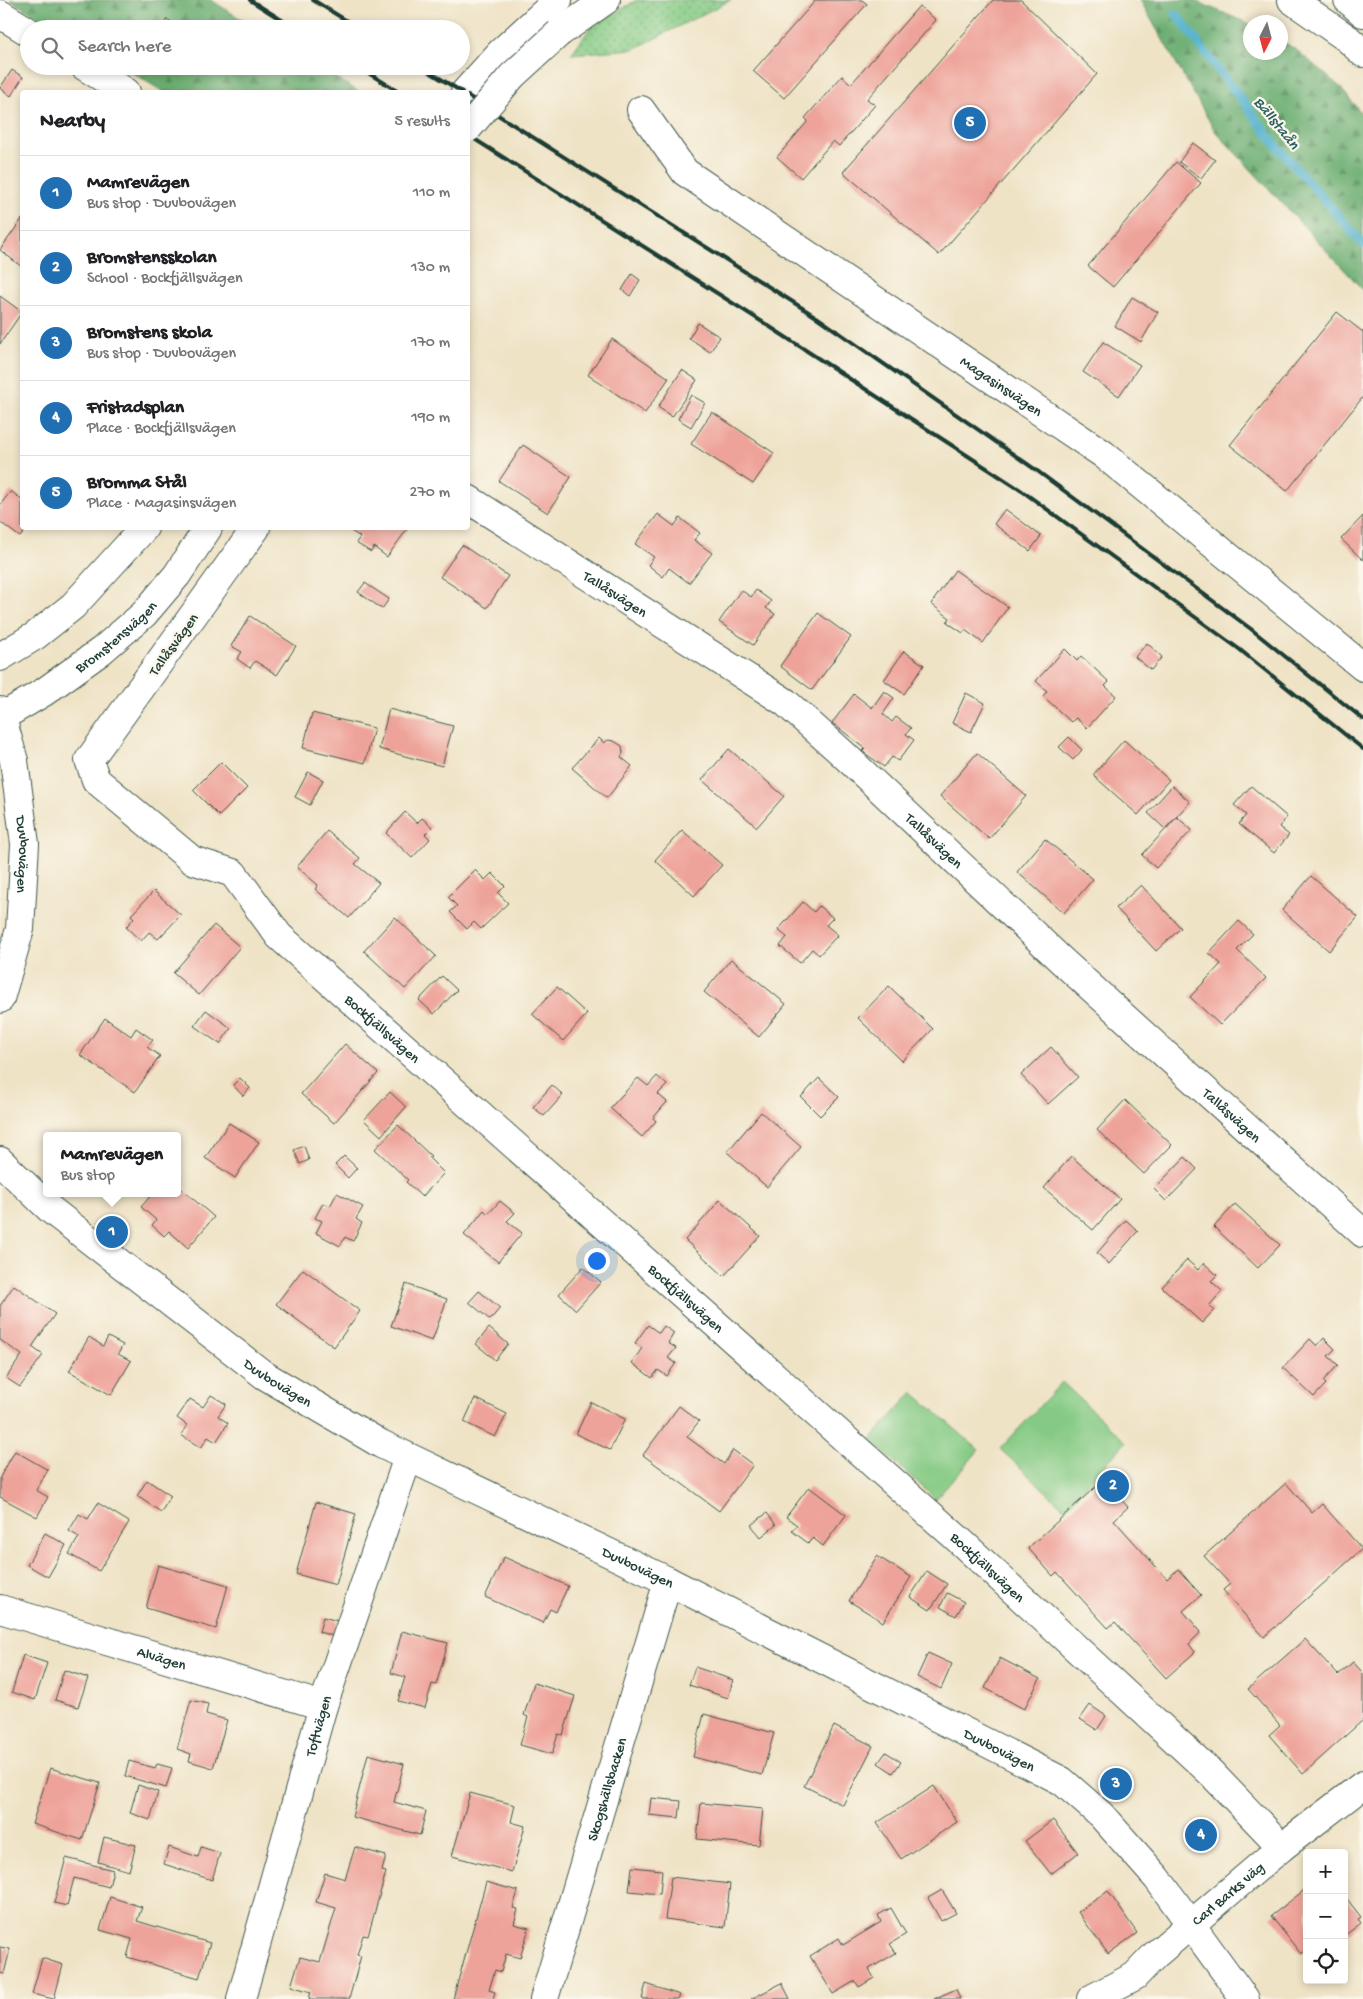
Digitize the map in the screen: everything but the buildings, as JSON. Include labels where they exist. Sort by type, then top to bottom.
[{"type":"street","points":[[470,126],[512,76],[559,34],[606,0]]},
{"type":"street","points":[[1292,0],[1348,39],[1363,53]]},
{"type":"street","points":[[1348,0],[1363,13]]},
{"type":"street","points":[[467,90],[500,53],[548,8]]},
{"type":"street","points":[[0,14],[20,26]]},
{"type":"street","points":[[99,75],[123,90]]},
{"type":"street","name":"Magasinsvägen","points":[[641,110],[685,172],[1103,454],[1363,667]]},
{"type":"street","name":"Tallåsvägen","points":[[470,500],[785,702],[835,746],[1062,961],[1363,1233]]},
{"type":"street","points":[[0,657],[36,636],[73,606],[142,530]]},
{"type":"street","name":"Bromstensvägen","points":[[1,715],[44,692],[101,651],[144,614],[177,575],[207,530]]},
{"type":"street","name":"Tallåsvägen","points":[[89,760],[255,530]]},
{"type":"street","name":"Duvbovägen","points":[[0,999],[20,929],[24,844],[14,761],[1,715]]},
{"type":"street","name":"Bockfjällsvägen","points":[[89,760],[96,780],[192,860],[233,874],[279,936],[959,1540],[1211,1773],[1282,1846]]},
{"type":"street","name":"Duvbovägen","points":[[0,1161],[52,1210],[264,1375],[381,1444],[668,1581],[1062,1781],[1101,1815],[1157,1878],[1245,1999]]},
{"type":"street","name":"Toftvägen","points":[[241,1999],[323,1706],[408,1458]]},
{"type":"street","name":"Skogshällsbacken","points":[[544,1999],[668,1581]]},
{"type":"street","name":"Alvägen","points":[[0,1608],[323,1706]]},
{"type":"street","name":"Carl Barks väg","points":[[1091,1999],[1135,1976],[1155,1954],[1282,1846],[1363,1785]]},
{"type":"green space","points":[[10,0],[211,0],[243,20],[43,20]]},
{"type":"green space","points":[[637,0],[731,0],[634,49],[571,54],[591,27]]},
{"type":"green space","points":[[1140,0],[1193,0],[1243,21],[1243,60],[1288,60],[1288,45],[1339,86],[1363,115],[1363,290],[1215,131]]},
{"type":"green space","points":[[135,75],[332,75],[356,90],[161,90]]},
{"type":"green space","points":[[1062,1382],[1126,1442],[1065,1509],[1000,1449]]},
{"type":"green space","points":[[913,1392],[979,1450],[936,1499],[870,1440]]},
{"type":"waterway","name":"Bällstaån","points":[[1176,14],[1276,145],[1363,244]]},
{"type":"railway","points":[[250,0],[282,20]]},
{"type":"railway","points":[[313,0],[345,20]]},
{"type":"railway","points":[[372,75],[396,90]]},
{"type":"railway","points":[[435,75],[459,90]]},
{"type":"railway","points":[[470,97],[818,318],[1036,470],[1251,629],[1363,719]]},
{"type":"railway","points":[[470,136],[764,323],[1022,491],[1239,649],[1363,749]]},
{"type":"place","name":"Bromma Stål","points":[[970,123]]},
{"type":"place","name":"Mamrevägen","points":[[112,1232]]},
{"type":"place","name":"Bromstensskolan","points":[[1113,1486]]},
{"type":"place","name":"Bromstens skola","points":[[1116,1784]]},
{"type":"place","name":"Fristadsplan","points":[[1201,1835]]}]
